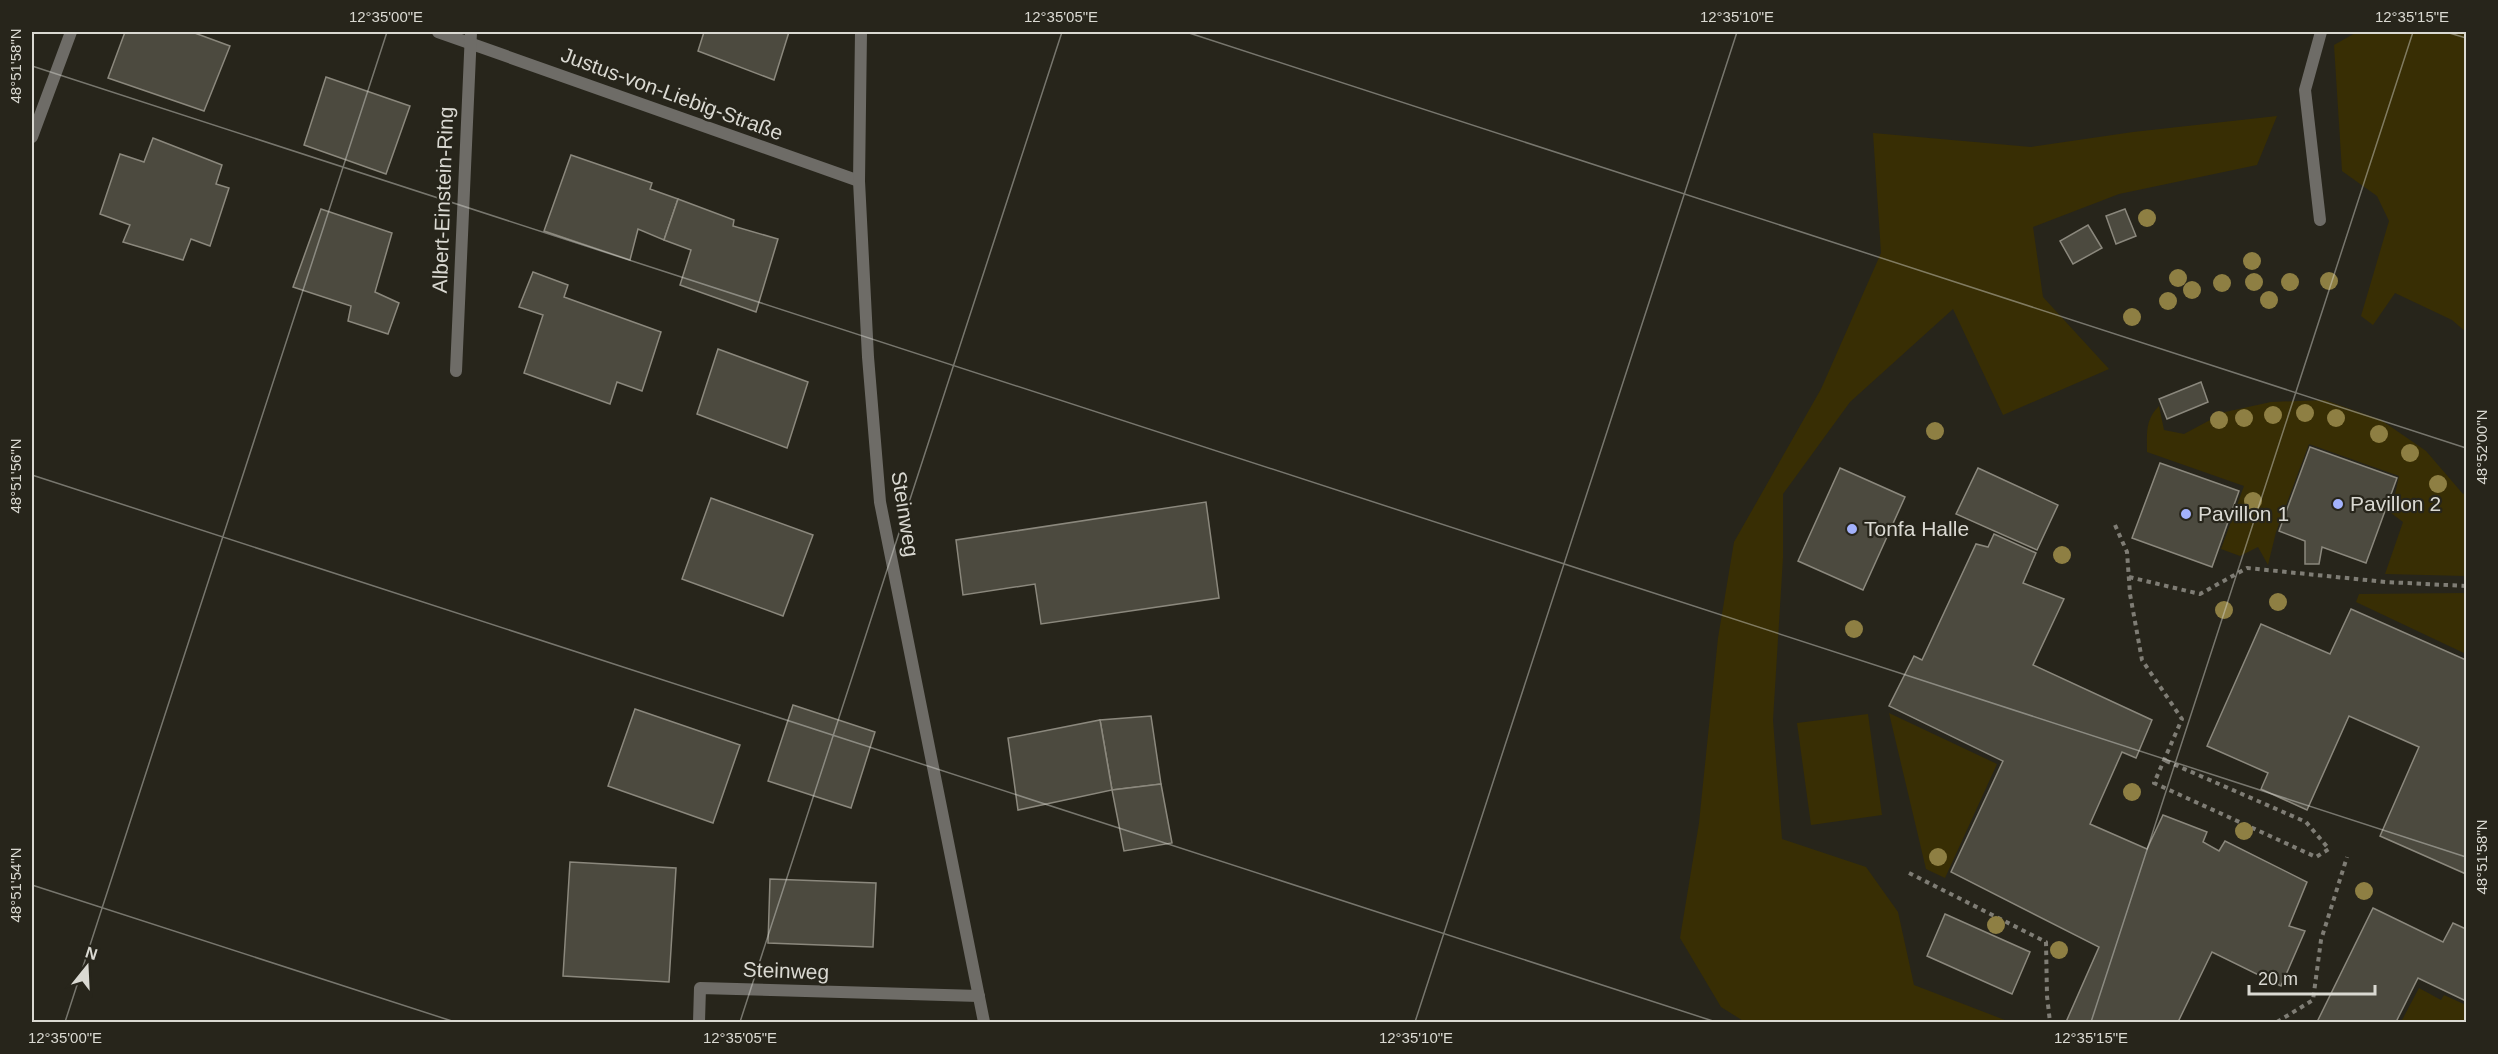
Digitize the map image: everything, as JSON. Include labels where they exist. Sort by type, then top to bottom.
[{"type":"street","points":[[32,137],[71,32]]},
{"type":"street","name":"Justus-von-Liebig-Straße","points":[[438,32],[470,37],[859,181]]},
{"type":"street","name":"Steinweg","points":[[861,32],[859,181],[868,357],[880,502],[984,1023]]},
{"type":"street","points":[[2320,220],[2305,90],[2321,32]]},
{"type":"street","name":"Albert-Einstein-Ring","points":[[456,371],[470,37]]},
{"type":"street","name":"Steinweg","points":[[699,1023],[700,988],[979,996]]},
{"type":"path","points":[[2115,525],[2127,552],[2128,577],[2142,660],[2182,719],[2164,760],[2154,783],[2316,857],[2329,849],[2307,822],[2164,760]]},
{"type":"path","points":[[2128,577],[2200,594],[2247,568],[2386,582],[2466,585]]},
{"type":"path","points":[[2277,1023],[2313,1000],[2321,940],[2347,857]]},
{"type":"path","points":[[1909,873],[2046,942],[2050,1023]]},
{"type":"shaded area","points":[[2357,32],[2466,32],[2466,332],[2452,320],[2395,293],[2373,325],[2361,316],[2389,221],[2377,196],[2342,171],[2334,45]]},
{"type":"shaded area","points":[[2277,116],[2257,165],[2119,194],[2033,227],[2043,297],[2109,369],[2003,415],[1953,309],[1850,402],[1783,494],[1783,558],[1773,720],[1782,839],[1866,867],[1898,912],[1914,985],[2010,1022],[1745,1022],[1721,1007],[1680,938],[1699,823],[1718,638],[1734,542],[1821,389],[1881,253],[1873,133],[2031,147],[2133,132]]},
{"type":"shaded area","points":[[2325,400],[2381,420],[2426,451],[2463,494],[2466,492],[2466,576],[2385,574],[2403,522],[2391,513],[2399,476],[2309,444],[2276,532],[2268,565],[2258,547],[2240,556],[2221,549],[2244,486],[2147,452],[2149,422],[2159,406],[2164,430],[2184,434],[2225,412],[2271,402]]},
{"type":"shaded area","points":[[2466,593],[2466,654],[2356,602],[2359,594]]},
{"type":"shaded area","points":[[1889,713],[1997,764],[1945,878],[1926,869]]},
{"type":"shaded area","points":[[1868,714],[1882,815],[1811,825],[1797,723]]},
{"type":"shaded area","points":[[2419,988],[2441,1000],[2444,995],[2466,1005],[2466,1022],[2401,1022]]},
{"type":"building","points":[[125,32],[192,32],[230,46],[204,111],[108,78]]},
{"type":"building","points":[[704,32],[789,32],[774,80],[698,51]]},
{"type":"building","points":[[326,77],[410,106],[386,174],[304,145]]},
{"type":"building","points":[[153,138],[222,165],[216,184],[229,188],[210,246],[191,239],[183,260],[123,242],[130,225],[100,214],[120,154],[144,162]]},
{"type":"building","points":[[571,155],[652,183],[650,189],[678,199],[664,240],[638,229],[630,260],[544,231]]},
{"type":"building","points":[[678,199],[734,220],[733,226],[778,239],[756,312],[680,285],[691,250],[664,240]]},
{"type":"building","points":[[321,209],[392,233],[375,292],[399,303],[388,334],[348,321],[351,306],[293,287]]},
{"type":"building","points":[[2125,209],[2136,236],[2116,244],[2106,216]]},
{"type":"building","points":[[2088,225],[2102,248],[2073,264],[2060,241]]},
{"type":"building","points":[[533,272],[568,285],[564,297],[661,332],[642,391],[617,382],[610,404],[524,373],[543,315],[519,307]]},
{"type":"building","points":[[718,349],[808,382],[787,448],[697,414]]},
{"type":"building","points":[[2201,382],[2208,402],[2167,419],[2159,399]]},
{"type":"building","name":"Pavillon 2","points":[[2310,447],[2397,478],[2366,563],[2322,547],[2319,564],[2305,564],[2305,541],[2279,531]]},
{"type":"building","name":"Pavillon 1","points":[[2160,463],[2239,491],[2212,567],[2132,538]]},
{"type":"building","name":"Tonfa Halle","points":[[1840,468],[1905,497],[1863,590],[1798,561]]},
{"type":"building","points":[[1978,468],[2058,505],[2037,550],[1956,514]]},
{"type":"building","points":[[711,498],[813,535],[783,616],[682,579]]},
{"type":"building","points":[[1206,502],[1219,598],[1041,624],[1035,584],[963,595],[956,540]]},
{"type":"building","points":[[1994,534],[2036,553],[2023,583],[2064,599],[2033,665],[2152,720],[2136,758],[2122,752],[2090,824],[2147,849],[2163,815],[2207,832],[2203,842],[2219,851],[2225,841],[2307,882],[2289,926],[2305,931],[2281,986],[2212,952],[2178,1022],[2066,1022],[2099,947],[1951,872],[2003,761],[1889,706],[1914,656],[1922,660],[1976,544],[1988,547]]},
{"type":"building","points":[[2351,609],[2466,660],[2466,874],[2380,836],[2419,747],[2349,716],[2307,810],[2261,789],[2268,773],[2207,746],[2261,624],[2330,654]]},
{"type":"building","points":[[793,705],[875,732],[851,808],[768,781]]},
{"type":"building","points":[[635,709],[740,745],[713,823],[608,786]]},
{"type":"building","points":[[1151,716],[1161,784],[1112,790],[1100,720]]},
{"type":"building","points":[[1100,720],[1112,790],[1018,810],[1008,738]]},
{"type":"building","points":[[1161,784],[1172,843],[1124,851],[1112,790]]},
{"type":"building","points":[[570,862],[676,868],[669,982],[563,976]]},
{"type":"building","points":[[770,879],[876,883],[873,947],[768,943]]},
{"type":"building","points":[[2373,908],[2443,942],[2453,923],[2466,929],[2466,1001],[2418,978],[2396,1022],[2317,1022]]},
{"type":"building","points":[[1945,914],[2030,952],[2012,994],[1927,956]]},
{"type":"building","points":[[572,1021],[644,1022],[572,1022]]},
{"type":"place","name":"Pavillon 2","points":[[2338,504]]},
{"type":"place","name":"Pavillon 1","points":[[2186,514]]},
{"type":"place","name":"Tonfa Halle","points":[[1852,529]]}]
